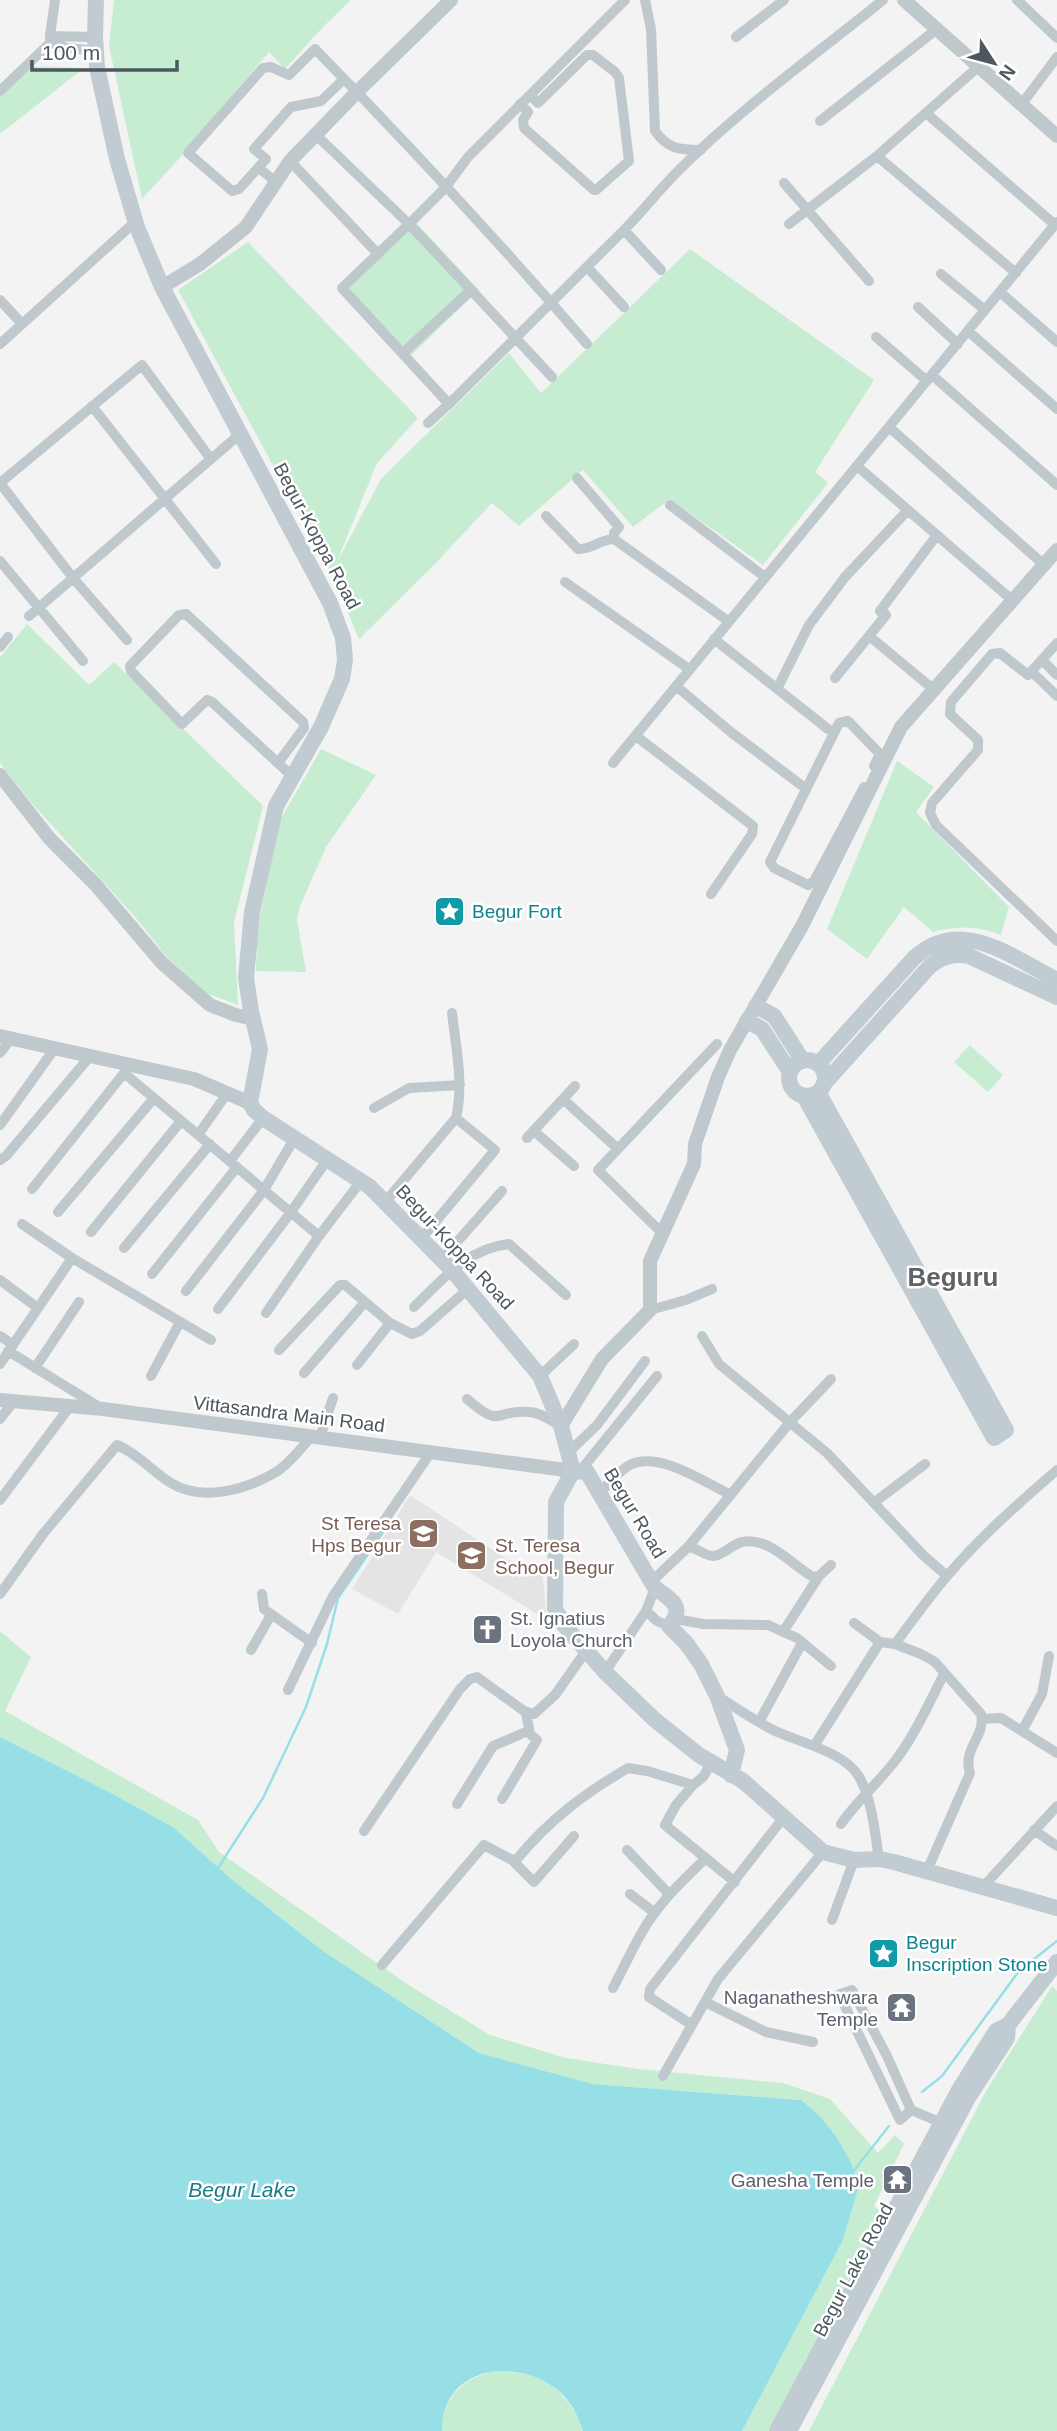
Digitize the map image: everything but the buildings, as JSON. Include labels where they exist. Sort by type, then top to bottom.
[{"type":"main road","name":"Begur-Koppa Road","points":[[96,0],[95,44],[117,159],[135,222],[162,287],[330,603],[343,638],[344,667],[337,692],[321,727],[276,806],[252,912],[246,978],[260,1049],[250,1103],[262,1118],[361,1181],[386,1201],[447,1265],[540,1376],[577,1471]]},
{"type":"main road","points":[[815,1091],[792,1087],[804,1066],[920,953],[934,944],[950,939],[975,940],[1057,980]]},
{"type":"main road","points":[[980,961],[986,944]]},
{"type":"main road","points":[[815,1091],[936,961],[955,955],[980,961],[1057,997]]},
{"type":"main road","points":[[756,1006],[774,1016],[804,1066]]},
{"type":"main road","points":[[747,1021],[762,1029],[804,1066],[824,1073],[815,1091]]},
{"type":"main road","points":[[815,1091],[1006,1430],[994,1438],[815,1091]]},
{"type":"main road","name":"Begur Road","points":[[731,1774],[737,1750],[717,1696],[701,1664],[673,1622],[677,1608],[673,1601],[653,1585],[587,1472],[577,1471],[556,1502],[555,1609],[564,1625],[605,1672],[672,1735],[712,1762],[731,1774],[743,1781],[823,1852],[854,1860],[879,1859],[1057,1908]]},
{"type":"main road","points":[[1008,2025],[1034,1988],[1057,1962]]},
{"type":"main road","name":"Begur Lake Road","points":[[933,2152],[942,2123],[959,2090],[996,2031],[1008,2025]]},
{"type":"main road","name":"Begur Lake Road","points":[[777,2431],[849,2308],[933,2152],[1007,2038],[1008,2025]]},
{"type":"main road","name":"Begur Lake Road","points":[[789,2431],[849,2308]]},
{"type":"street","points":[[0,91],[50,39],[55,0]]},
{"type":"street","points":[[162,287],[200,264],[239,234],[254,217],[290,161],[451,0]]},
{"type":"street","points":[[534,99],[625,0]]},
{"type":"street","points":[[645,0],[651,29],[655,131],[663,142],[674,150],[701,150]]},
{"type":"street","points":[[428,422],[652,202],[676,173],[883,0]]},
{"type":"street","points":[[904,0],[1057,136]]},
{"type":"street","points":[[1017,0],[1057,38]]},
{"type":"street","points":[[736,37],[780,1]]},
{"type":"street","points":[[820,121],[937,29]]},
{"type":"street","points":[[50,39],[95,44]]},
{"type":"street","points":[[344,79],[321,101],[291,107],[254,149],[266,159],[239,189],[232,191],[188,153],[263,68],[271,67],[289,75],[315,49],[357,92],[445,187],[587,344]]},
{"type":"street","points":[[449,404],[342,288],[445,187],[468,158],[534,99],[587,55],[593,55],[619,78],[629,161],[594,190],[522,126],[524,108]]},
{"type":"street","points":[[1021,105],[1057,57]]},
{"type":"street","points":[[789,225],[877,156],[978,67]]},
{"type":"street","points":[[613,764],[1056,224],[926,113]]},
{"type":"street","points":[[316,134],[409,224],[552,377]]},
{"type":"street","points":[[877,156],[1016,273]]},
{"type":"street","points":[[290,161],[378,254]]},
{"type":"street","points":[[259,168],[276,182]]},
{"type":"street","points":[[784,183],[869,281]]},
{"type":"street","points":[[0,344],[135,222]]},
{"type":"street","points":[[624,230],[661,270]]},
{"type":"street","points":[[587,267],[624,307]]},
{"type":"street","points":[[941,274],[985,310]]},
{"type":"street","points":[[403,353],[471,290]]},
{"type":"street","points":[[1000,292],[1055,336]]},
{"type":"street","points":[[0,300],[22,324]]},
{"type":"street","points":[[918,307],[958,344]]},
{"type":"street","points":[[968,331],[1057,409]]},
{"type":"street","points":[[876,337],[1057,485]]},
{"type":"street","points":[[127,640],[73,578],[0,483],[142,365],[211,458]]},
{"type":"street","points":[[92,407],[216,565]]},
{"type":"street","points":[[889,427],[1043,564]]},
{"type":"street","points":[[29,616],[240,434]]},
{"type":"street","points":[[857,466],[1012,600]]},
{"type":"street","points":[[578,478],[619,527],[614,533],[614,539]]},
{"type":"street","points":[[670,505],[765,577]]},
{"type":"street","points":[[777,689],[809,625],[845,577],[908,510]]},
{"type":"street","points":[[546,516],[578,549],[614,539],[728,621]]},
{"type":"street","points":[[835,678],[886,615],[880,611],[937,535]]},
{"type":"street","points":[[650,1310],[650,1261],[694,1164],[695,1144],[718,1077],[747,1021],[803,926],[846,828],[879,757],[878,752],[848,722],[839,723],[770,862],[774,868],[808,885],[814,881],[846,828],[901,727],[1057,550]]},
{"type":"street","points":[[0,561],[83,661]]},
{"type":"street","points":[[565,582],[689,669]]},
{"type":"street","points":[[278,763],[304,728],[303,722],[186,614],[179,615],[130,666],[131,671],[181,724],[207,700],[212,702],[292,776]]},
{"type":"street","points":[[0,647],[8,637]]},
{"type":"street","points":[[714,639],[828,729]]},
{"type":"street","points":[[874,640],[933,689]]},
{"type":"street","points":[[1057,643],[1028,675],[1000,653],[992,654],[951,702],[950,714],[980,745],[932,803],[930,813],[936,825],[1057,941]]},
{"type":"street","points":[[1042,660],[1057,675]]},
{"type":"street","points":[[1031,671],[1057,696]]},
{"type":"street","points":[[676,686],[801,785]]},
{"type":"street","points":[[636,736],[753,826],[752,834],[711,894]]},
{"type":"street","points":[[0,775],[49,838],[95,884],[162,963],[210,1005],[253,1019]]},
{"type":"street","points":[[386,1201],[456,1118],[460,1085],[452,1013]]},
{"type":"street","points":[[0,1053],[6,1038],[91,1055],[128,1068],[194,1079],[250,1103]]},
{"type":"street","points":[[662,1233],[598,1170],[717,1044]]},
{"type":"street","points":[[0,1125],[55,1048]]},
{"type":"street","points":[[0,1160],[91,1055]]},
{"type":"street","points":[[128,1068],[154,1098],[319,1236]]},
{"type":"street","points":[[32,1189],[128,1068]]},
{"type":"street","points":[[374,1108],[409,1088],[460,1085]]},
{"type":"street","points":[[574,1166],[530,1135],[575,1086]]},
{"type":"street","points":[[198,1135],[228,1092]]},
{"type":"street","points":[[58,1212],[154,1098]]},
{"type":"street","points":[[563,1099],[618,1149]]},
{"type":"street","points":[[152,1274],[233,1164],[262,1118]]},
{"type":"street","points":[[422,1238],[495,1150],[456,1118]]},
{"type":"street","points":[[91,1232],[181,1121]]},
{"type":"street","points":[[186,1291],[264,1189],[294,1139]]},
{"type":"street","points":[[124,1248],[210,1144]]},
{"type":"street","points":[[218,1309],[327,1160]]},
{"type":"street","points":[[266,1313],[361,1181]]},
{"type":"street","points":[[414,1307],[502,1191]]},
{"type":"street","points":[[22,1224],[72,1258],[211,1340]]},
{"type":"street","points":[[447,1265],[490,1248],[509,1244],[566,1295]]},
{"type":"street","points":[[0,1364],[72,1258]]},
{"type":"street","points":[[0,1280],[38,1308]]},
{"type":"street","points":[[279,1350],[340,1285],[345,1285],[390,1323],[407,1333],[416,1333],[468,1289]]},
{"type":"street","points":[[467,1399],[492,1417],[517,1411],[531,1411],[561,1426],[602,1359],[650,1310],[712,1289]]},
{"type":"street","points":[[35,1368],[79,1302]]},
{"type":"street","points":[[304,1373],[365,1302]]},
{"type":"street","points":[[151,1376],[180,1322]]},
{"type":"street","points":[[357,1365],[390,1323]]},
{"type":"street","points":[[0,1336],[10,1348],[35,1368],[103,1409]]},
{"type":"street","points":[[702,1336],[719,1364],[827,1453],[923,1555],[947,1576]]},
{"type":"street","points":[[540,1376],[574,1344]]},
{"type":"street","points":[[568,1453],[597,1425],[645,1362]]},
{"type":"street","points":[[577,1471],[657,1376]]},
{"type":"street","points":[[605,1672],[646,1611],[653,1585],[688,1547],[790,1422],[831,1379]]},
{"type":"street","points":[[0,1594],[43,1534],[117,1445],[185,1489],[221,1492],[233,1490],[276,1472],[315,1437],[333,1398]]},
{"type":"street","points":[[0,1418],[7,1401]]},
{"type":"street","name":"Vittasandra Main Road","points":[[7,1401],[71,1405],[577,1471]]},
{"type":"street","points":[[0,1500],[71,1405]]},
{"type":"street","points":[[288,1690],[339,1587],[431,1452]]},
{"type":"street","points":[[600,1493],[627,1467],[645,1461],[675,1468],[731,1495]]},
{"type":"street","points":[[874,1502],[925,1464]]},
{"type":"street","points":[[895,1644],[947,1576],[998,1522],[1057,1470]]},
{"type":"street","points":[[688,1547],[716,1556],[734,1544],[750,1540],[763,1543],[813,1577],[819,1576]]},
{"type":"street","points":[[783,1632],[819,1576],[831,1565]]},
{"type":"street","points":[[262,1594],[262,1606],[271,1615],[312,1643]]},
{"type":"street","points":[[646,1611],[657,1620],[673,1622],[768,1625],[802,1643],[831,1666]]},
{"type":"street","points":[[251,1650],[271,1615]]},
{"type":"street","points":[[854,1623],[880,1642],[895,1644],[929,1657],[981,1714],[983,1723],[966,1761],[970,1773],[926,1873]]},
{"type":"street","points":[[814,1746],[880,1642]]},
{"type":"street","points":[[758,1722],[802,1643]]},
{"type":"street","points":[[364,1830],[460,1689],[470,1679],[477,1677],[526,1713],[534,1714],[555,1695],[586,1651]]},
{"type":"street","points":[[1022,1731],[1042,1695],[1049,1656]]},
{"type":"street","points":[[841,1824],[895,1761],[924,1715],[944,1674]]},
{"type":"street","points":[[717,1696],[758,1722],[814,1746],[851,1766],[859,1777],[874,1821],[879,1859]]},
{"type":"street","points":[[502,1800],[537,1740],[528,1731],[526,1713]]},
{"type":"street","points":[[982,1719],[1002,1718],[1057,1753]]},
{"type":"street","points":[[457,1804],[493,1746],[528,1731]]},
{"type":"street","points":[[712,1762],[703,1777],[693,1784],[676,1805],[665,1825],[735,1882]]},
{"type":"street","points":[[512,1860],[517,1859],[570,1805],[628,1768],[693,1784]]},
{"type":"street","points":[[982,1888],[1057,1806]]},
{"type":"street","points":[[692,2025],[649,1997],[650,1989],[784,1817]]},
{"type":"street","points":[[1034,1830],[1057,1846]]},
{"type":"street","points":[[382,1965],[484,1845],[512,1860],[534,1882],[574,1836]]},
{"type":"street","points":[[626,1850],[669,1894]]},
{"type":"street","points":[[663,2076],[725,1969],[823,1852]]},
{"type":"street","points":[[613,1987],[654,1913],[669,1894],[706,1858]]},
{"type":"street","points":[[832,1920],[854,1860]]},
{"type":"street","points":[[630,1894],[654,1913]]},
{"type":"street","points":[[911,2110],[900,2120],[840,1994],[852,1990],[854,1992],[911,2110],[942,2123]]},
{"type":"street","points":[[705,2002],[766,2032],[813,2042]]},
{"type":"shaded area","name":"St. Teresa School, Begur","points":[[410,1495],[508,1560],[542,1568],[547,1620],[436,1552],[398,1614],[352,1589]]},
{"type":"green space","points":[[114,0],[351,0],[285,69],[269,52],[142,199],[109,46]]},
{"type":"green space","points":[[19,66],[84,68],[0,134],[0,86]]},
{"type":"green space","points":[[411,217],[479,290],[406,360],[337,287]]},
{"type":"green space","points":[[248,242],[418,418],[377,463],[336,564],[381,479],[509,353],[541,393],[690,249],[874,380],[815,472],[828,483],[763,565],[670,499],[633,527],[583,470],[519,526],[492,503],[359,639],[331,573],[178,290]]},
{"type":"green space","points":[[27,624],[89,685],[114,662],[263,806],[234,922],[238,1005],[206,993],[167,957],[136,918],[29,800],[0,763],[0,657]]},
{"type":"green space","points":[[321,749],[376,775],[326,847],[300,906],[297,920],[306,972],[256,971],[257,931],[279,822]]},
{"type":"green space","points":[[897,761],[934,787],[916,812],[1009,907],[1001,935],[968,928],[933,932],[904,907],[867,959],[827,929]]},
{"type":"green space","points":[[970,1045],[1003,1075],[988,1092],[954,1062]]},
{"type":"green space","points":[[0,1631],[31,1657],[5,1711],[198,1820],[219,1852],[407,1984],[490,2035],[566,2058],[638,2069],[783,2083],[830,2099],[878,2153],[895,2135],[904,2144],[874,2206],[884,2214],[770,2431],[742,2431],[843,2240],[859,2186],[850,2160],[820,2116],[801,2100],[593,2084],[479,2053],[323,1951],[230,1878],[173,1827],[0,1737]]},
{"type":"green space","points":[[1052,1986],[1057,1991],[1057,2431],[809,2431],[986,2091]]},
{"type":"green space","points":[[504,2371],[532,2376],[554,2388],[571,2406],[583,2431],[442,2431],[447,2406],[460,2388],[480,2376]]},
{"type":"water","name":"Begur Lake","points":[[0,1737],[173,1827],[230,1878],[323,1951],[479,2053],[593,2084],[801,2100],[820,2116],[850,2160],[859,2186],[843,2240],[742,2431],[583,2431],[574,2410],[561,2393],[544,2381],[505,2371],[486,2373],[469,2380],[455,2392],[445,2409],[442,2431],[0,2431]]},
{"type":"waterway","points":[[218,1868],[263,1798],[306,1707],[327,1644],[338,1598],[388,1525]]},
{"type":"waterway","points":[[922,2092],[942,2076],[1019,1971],[1057,1941]]},
{"type":"waterway","points":[[852,2173],[889,2126]]},
{"type":"place","name":"Begur Fort","points":[[449,911]]},
{"type":"place","name":"St Teresa Hps Begur","points":[[424,1534]]},
{"type":"place","name":"St. Teresa School, Begur","points":[[472,1556]]},
{"type":"place","name":"St. Ignatius Loyola Church","points":[[487,1629]]},
{"type":"place","name":"Begur Inscription Stone","points":[[883,1953]]},
{"type":"place","name":"Naganatheshwara Temple","points":[[901,2008]]},
{"type":"place","name":"Ganesha Temple","points":[[897,2180]]},
{"type":"district","name":"Beguru","points":[[953,1277]]}]
